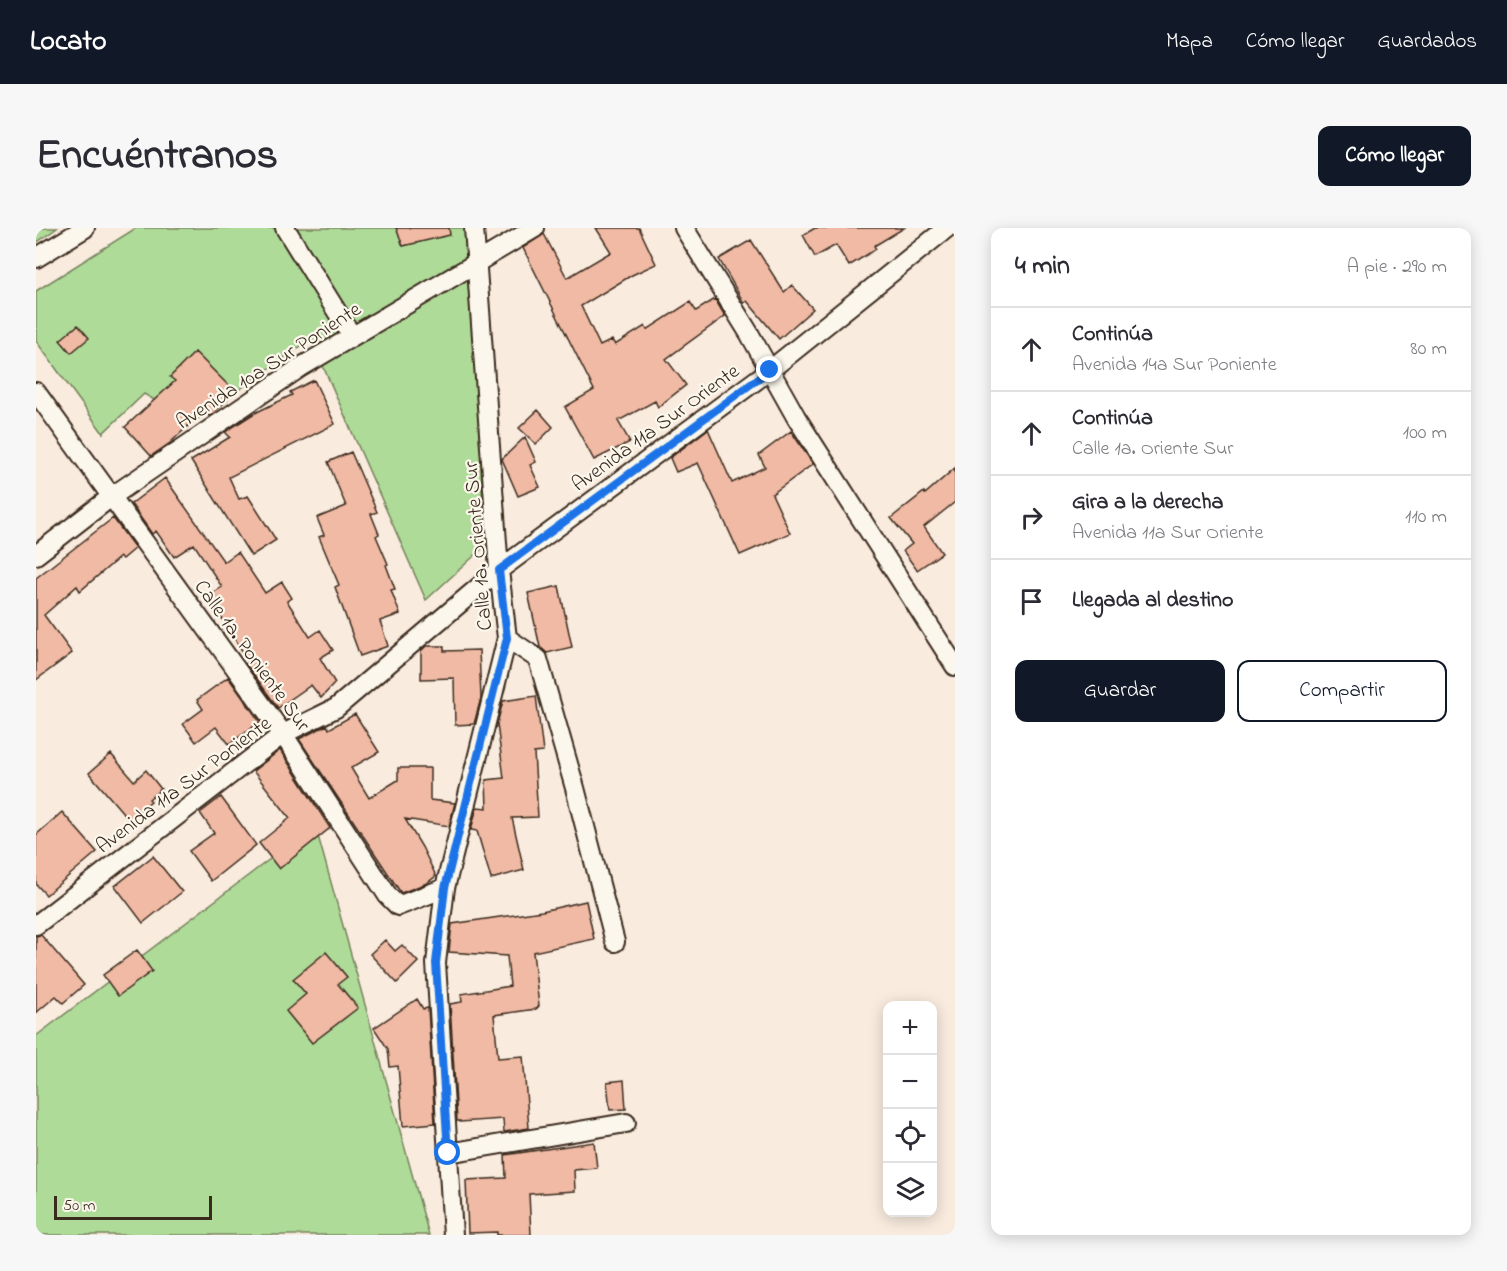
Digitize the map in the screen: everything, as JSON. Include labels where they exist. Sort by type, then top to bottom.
[{"type":"street","points":[[36,258],[85,228]]},
{"type":"street","points":[[285,228],[352,336]]},
{"type":"street","name":"Calle 1a. Oriente Sur","points":[[453,1235],[436,963],[445,888],[507,638],[499,570],[474,228]]},
{"type":"street","name":"Avenida 10a Sur Poniente","points":[[36,555],[111,497],[301,367],[535,228]]},
{"type":"street","points":[[684,228],[702,253],[796,417],[955,666]]},
{"type":"street","name":"Avenida 11a Sur Oriente","points":[[499,570],[770,370],[947,228]]},
{"type":"street","name":"Calle 1a. Poniente Sur","points":[[36,392],[283,734],[388,896],[398,906],[445,888]]},
{"type":"street","name":"Avenida 11a Sur Poniente","points":[[37,922],[283,734],[336,708],[499,570]]},
{"type":"street","points":[[507,638],[538,659],[578,799],[615,942]]},
{"type":"street","points":[[448,1153],[626,1123]]},
{"type":"green space","points":[[36,228],[57,228],[36,243]]},
{"type":"green space","points":[[136,228],[473,228],[484,547],[426,600],[311,339],[193,422],[144,394],[103,433],[36,341],[36,291]]},
{"type":"green space","points":[[315,825],[429,1235],[36,1235],[36,1036]]},
{"type":"building","points":[[396,228],[449,228],[450,235],[403,246]]},
{"type":"building","points":[[596,228],[639,228],[656,264],[632,275],[581,306],[600,346],[612,340],[615,345],[645,326],[647,330],[690,302],[696,311],[715,299],[725,316],[666,359],[686,385],[658,407],[655,401],[618,421],[630,442],[594,460],[565,407],[594,390],[523,248],[544,234],[567,278],[611,252]]},
{"type":"building","points":[[815,228],[904,228],[874,246],[876,249],[849,266],[836,245],[815,257],[803,235]]},
{"type":"building","points":[[751,240],[784,292],[792,285],[813,309],[779,339],[747,301],[744,303],[719,259]]},
{"type":"building","points":[[78,325],[89,338],[71,353],[60,340]]},
{"type":"building","points":[[195,352],[235,392],[213,414],[209,416],[204,411],[170,443],[151,456],[125,427],[175,381],[170,377]]},
{"type":"building","points":[[314,380],[335,424],[229,477],[239,499],[248,496],[276,540],[251,556],[191,461],[230,437],[225,432],[253,414],[292,395],[290,392]]},
{"type":"building","points":[[538,410],[553,427],[536,444],[519,428]]},
{"type":"building","points":[[708,429],[732,483],[765,467],[759,455],[791,431],[813,464],[772,494],[790,533],[740,555],[698,463],[676,472],[670,458]]},
{"type":"building","points":[[525,437],[536,462],[530,465],[540,487],[518,496],[502,459]]},
{"type":"building","points":[[351,452],[377,512],[371,514],[379,534],[376,536],[388,564],[386,565],[395,589],[391,590],[400,614],[380,621],[388,646],[360,656],[335,587],[339,585],[319,537],[324,535],[317,518],[346,506],[328,462]]},
{"type":"building","points":[[955,468],[955,502],[924,527],[942,553],[917,570],[903,551],[912,544],[891,518],[924,492],[925,494]]},
{"type":"building","points":[[165,478],[224,562],[238,552],[265,593],[282,582],[292,598],[287,601],[310,637],[320,630],[333,650],[320,658],[335,683],[321,698],[311,685],[278,708],[246,664],[249,662],[206,597],[222,587],[194,544],[174,557],[156,531],[152,534],[131,504]]},
{"type":"building","points":[[113,518],[135,548],[122,559],[120,557],[80,591],[77,586],[44,615],[72,653],[36,680],[36,578]]},
{"type":"building","points":[[559,586],[572,647],[547,653],[540,647],[528,593]]},
{"type":"building","points":[[426,646],[444,646],[444,651],[479,650],[481,698],[474,724],[455,725],[454,678],[421,679],[421,651]]},
{"type":"building","points":[[228,677],[260,722],[229,744],[216,727],[196,742],[183,724],[203,709],[197,700]]},
{"type":"building","points":[[536,696],[543,752],[534,753],[538,817],[512,818],[524,870],[491,879],[477,831],[471,830],[477,807],[487,808],[486,780],[504,778],[497,724],[503,701]]},
{"type":"building","points":[[355,714],[379,752],[351,768],[369,798],[398,780],[398,768],[430,768],[430,800],[455,803],[449,826],[405,819],[436,876],[427,883],[401,893],[299,739],[327,725],[329,729]]},
{"type":"building","points":[[280,750],[330,828],[279,869],[259,843],[290,818],[253,771]]},
{"type":"building","points":[[111,754],[134,781],[146,770],[161,789],[129,820],[89,773]]},
{"type":"building","points":[[221,797],[256,845],[211,881],[189,851],[214,833],[200,813]]},
{"type":"building","points":[[62,812],[97,852],[46,895],[36,884],[36,835]]},
{"type":"building","points":[[153,856],[182,892],[143,923],[115,886]]},
{"type":"building","points":[[586,901],[594,939],[533,952],[539,1006],[536,1009],[494,1015],[498,1058],[523,1056],[529,1128],[504,1132],[503,1119],[457,1121],[450,1004],[462,1002],[461,994],[510,986],[507,956],[449,952],[452,924],[542,911]]},
{"type":"building","points":[[41,935],[84,985],[63,1003],[56,996],[36,1013],[36,936]]},
{"type":"building","points":[[385,940],[395,951],[402,945],[418,962],[397,983],[370,954]]},
{"type":"building","points":[[137,950],[152,971],[118,996],[103,975]]},
{"type":"building","points":[[326,952],[347,977],[338,984],[358,1008],[312,1043],[286,1011],[306,994],[293,979]]},
{"type":"building","points":[[417,999],[423,1009],[428,1008],[435,1123],[403,1126],[398,1066],[390,1067],[388,1049],[374,1028]]},
{"type":"building","points":[[624,1080],[626,1109],[610,1110],[607,1082]]},
{"type":"building","points":[[594,1142],[597,1168],[574,1170],[575,1191],[529,1194],[531,1235],[497,1235],[497,1232],[468,1233],[466,1180],[506,1178],[505,1155]]},
{"type":"route","points":[[448,1153],[436,963],[445,888],[507,638],[499,570],[770,370]]}]
